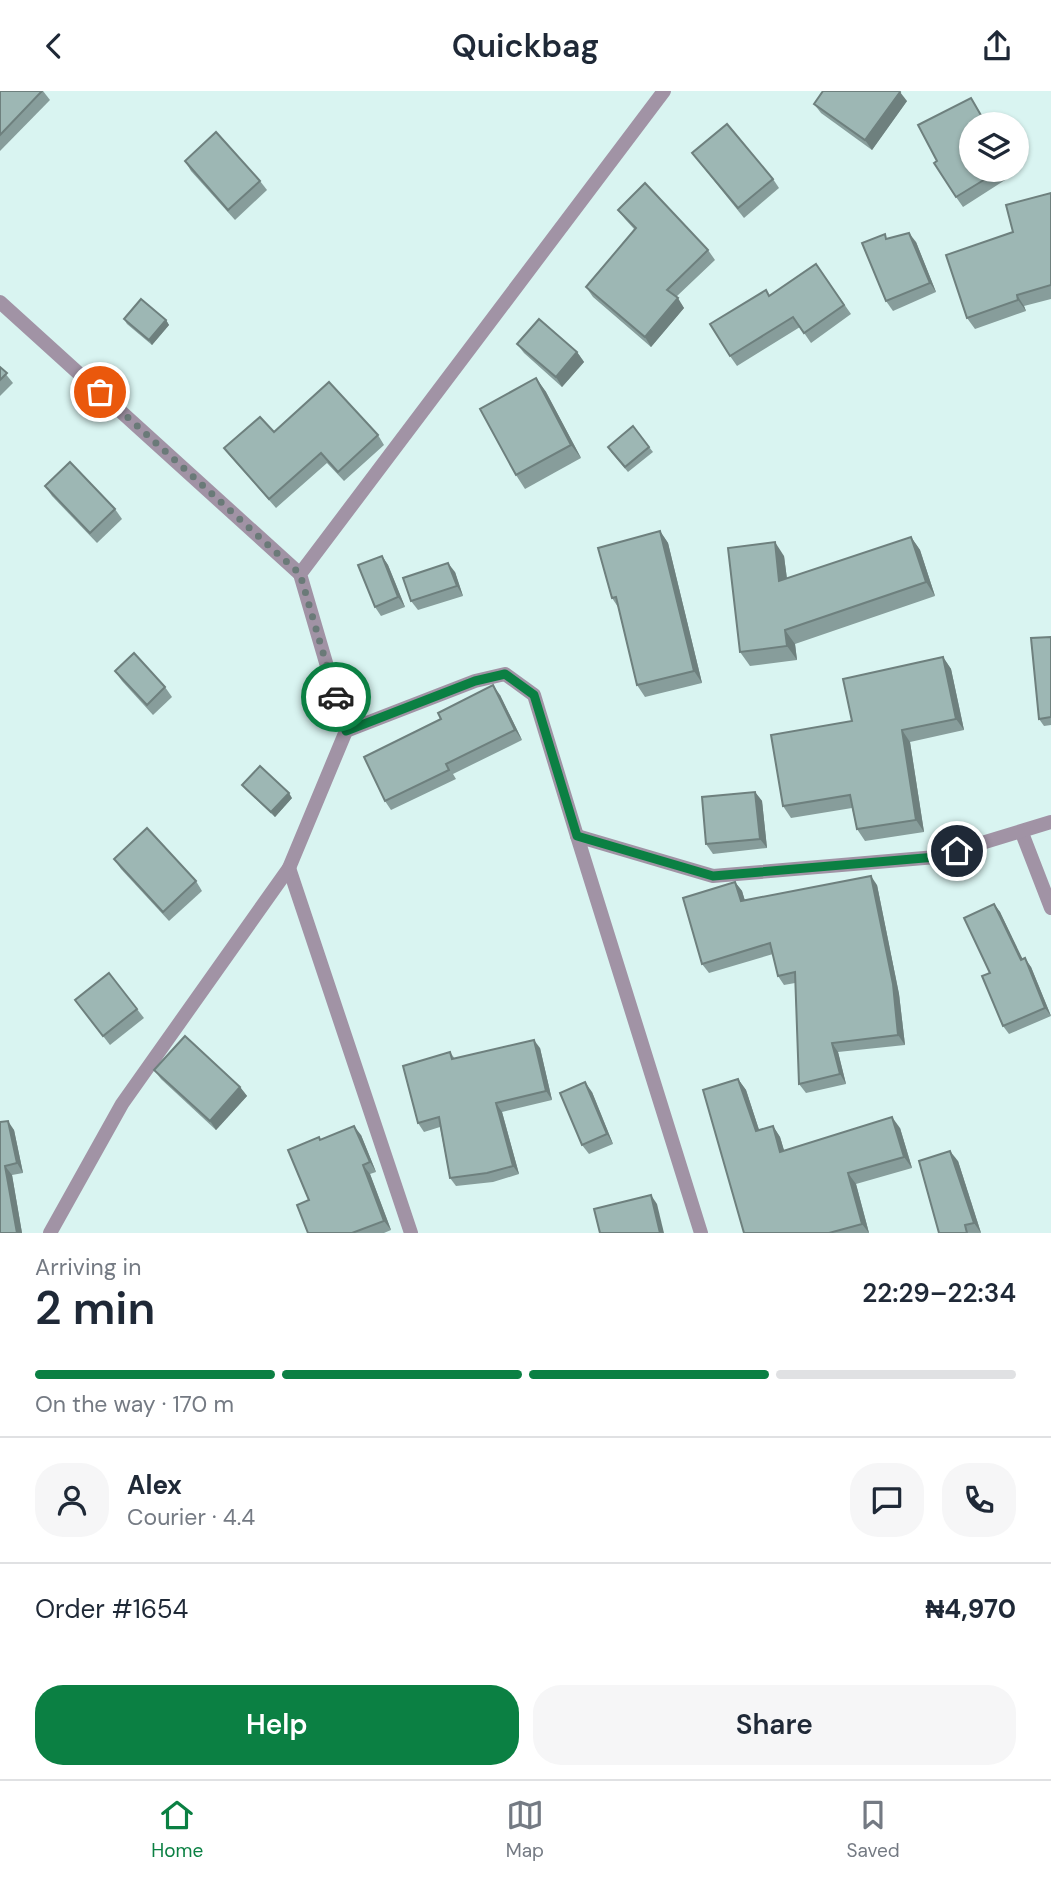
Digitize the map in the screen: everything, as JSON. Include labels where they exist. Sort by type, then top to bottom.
[{"type":"street","points":[[300,574],[664,91]]},
{"type":"street","points":[[0,302],[300,574],[346,731],[289,867],[122,1104],[50,1233]]},
{"type":"street","points":[[346,731],[475,681],[505,674],[534,695],[701,1233]]},
{"type":"street","points":[[577,836],[713,876],[936,857],[1051,822]]},
{"type":"street","points":[[1022,833],[1051,908]]},
{"type":"street","points":[[289,867],[411,1233]]},
{"type":"building","points":[[0,91],[42,91],[0,135]]},
{"type":"building","points":[[823,91],[900,92],[865,140],[814,104]]},
{"type":"building","points":[[971,98],[979,112],[959,112],[959,182],[980,182],[956,197],[934,163],[937,161],[918,125]]},
{"type":"building","points":[[727,124],[773,179],[738,208],[692,153]]},
{"type":"building","points":[[216,132],[260,181],[228,210],[185,161]]},
{"type":"building","points":[[645,183],[708,250],[667,290],[678,298],[645,337],[586,287],[636,228],[618,210]]},
{"type":"building","points":[[1051,193],[1051,285],[1017,295],[1018,300],[967,318],[946,255],[1013,232],[1006,205]]},
{"type":"building","points":[[909,233],[930,283],[886,301],[862,243],[885,234],[886,239]]},
{"type":"building","points":[[816,264],[844,305],[804,333],[793,317],[730,356],[710,324],[766,290],[769,296]]},
{"type":"building","points":[[141,299],[166,320],[149,340],[124,319]]},
{"type":"building","points":[[539,319],[577,352],[556,377],[517,344]]},
{"type":"building","points":[[0,367],[7,373],[0,380]]},
{"type":"building","points":[[536,378],[571,445],[516,475],[480,409]]},
{"type":"building","points":[[329,382],[378,435],[338,472],[321,453],[269,499],[224,448],[260,417],[274,432]]},
{"type":"building","points":[[633,426],[649,447],[625,467],[608,447]]},
{"type":"building","points":[[70,462],[115,509],[90,533],[45,486]]},
{"type":"building","points":[[660,531],[694,671],[637,685],[616,597],[612,598],[598,548]]},
{"type":"building","points":[[911,537],[926,582],[785,630],[787,646],[740,652],[728,548],[775,542],[779,581]]},
{"type":"building","points":[[382,556],[398,597],[375,607],[358,565]]},
{"type":"building","points":[[448,563],[457,586],[411,601],[403,578]]},
{"type":"building","points":[[1051,637],[1051,717],[1039,719],[1031,638]]},
{"type":"building","points":[[134,653],[165,687],[147,705],[115,671]]},
{"type":"building","points":[[943,657],[956,719],[902,730],[916,820],[857,829],[850,795],[783,806],[771,735],[852,721],[843,679]]},
{"type":"building","points":[[493,685],[515,730],[446,764],[449,770],[385,801],[364,757],[441,719],[438,713]]},
{"type":"building","points":[[260,766],[289,793],[271,812],[242,785]]},
{"type":"building","points":[[755,792],[760,839],[706,844],[702,797]]},
{"type":"building","points":[[147,828],[196,881],[163,912],[114,859]]},
{"type":"building","points":[[871,876],[893,984],[898,1035],[832,1043],[840,1074],[799,1084],[795,972],[778,976],[770,943],[702,964],[683,898],[735,882],[741,901]]},
{"type":"building","points":[[994,904],[1021,960],[1025,958],[1045,1008],[1003,1026],[982,976],[990,973],[964,918]]},
{"type":"building","points":[[109,973],[137,1009],[103,1036],[75,1000]]},
{"type":"building","points":[[185,1036],[240,1087],[210,1121],[154,1070]]},
{"type":"building","points":[[534,1040],[546,1091],[496,1103],[513,1166],[450,1178],[439,1117],[418,1123],[403,1066],[450,1052],[452,1059]]},
{"type":"building","points":[[738,1079],[756,1131],[773,1126],[780,1152],[892,1117],[904,1157],[848,1173],[862,1224],[829,1233],[744,1233],[703,1090]]},
{"type":"building","points":[[585,1082],[607,1134],[582,1145],[560,1093]]},
{"type":"building","points":[[8,1121],[17,1163],[5,1166],[17,1233],[0,1233],[0,1122]]},
{"type":"building","points":[[354,1126],[370,1162],[363,1165],[384,1221],[352,1233],[308,1233],[297,1205],[309,1200],[288,1150]]},
{"type":"building","points":[[950,1151],[974,1223],[965,1225],[967,1233],[939,1233],[919,1161]]},
{"type":"building","points":[[651,1195],[660,1233],[600,1233],[594,1209]]},
{"type":"way so far","points":[[100,392],[300,574],[336,697]]},
{"type":"route","points":[[336,697],[346,731],[475,681],[505,674],[534,695],[577,836],[713,876],[936,857],[957,851]]}]
